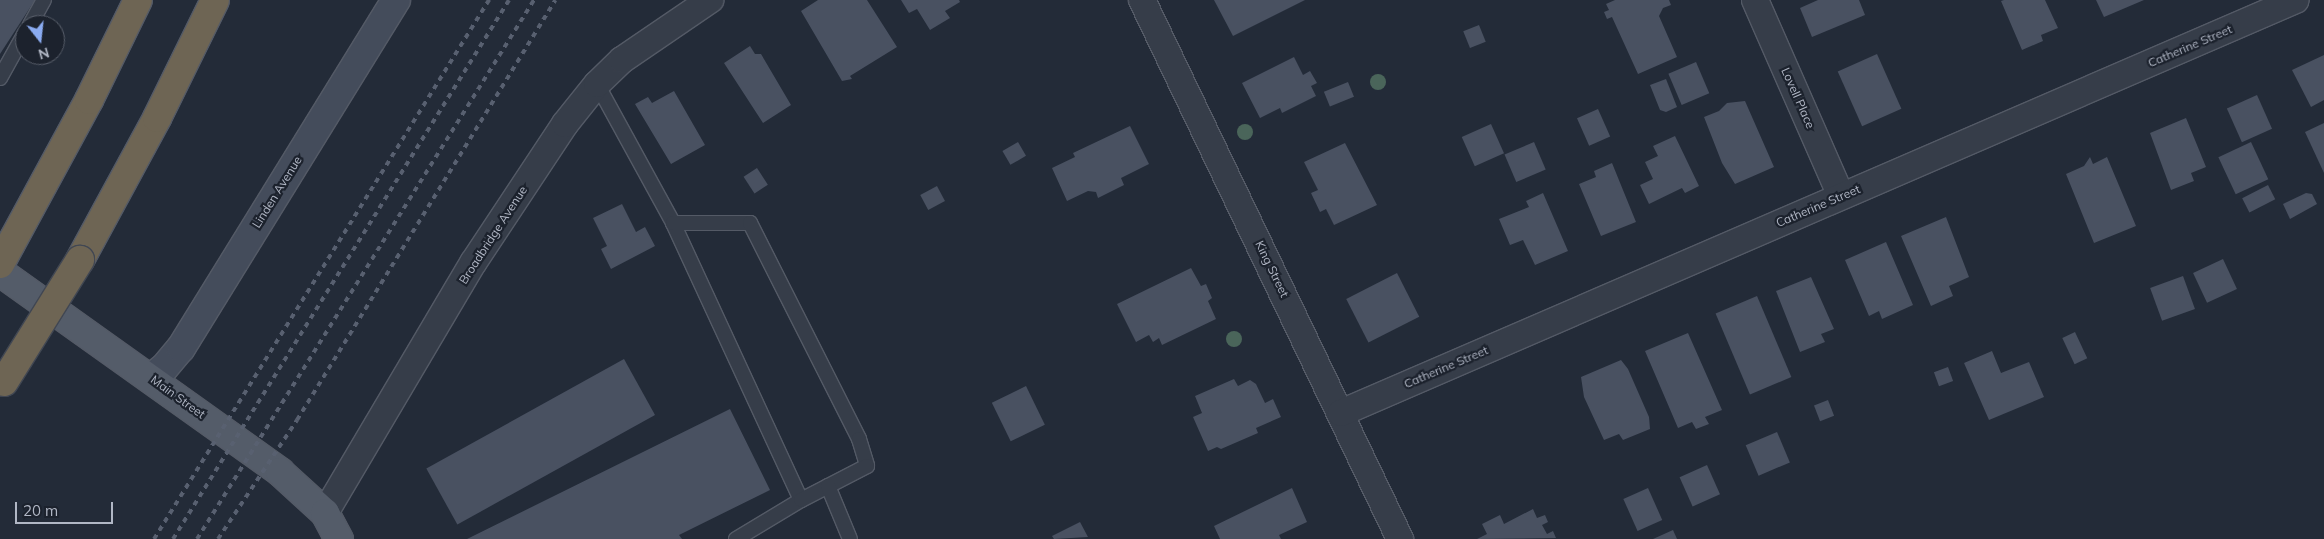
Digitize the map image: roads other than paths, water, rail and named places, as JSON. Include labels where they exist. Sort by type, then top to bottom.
[{"type":"highway","points":[[0,264],[89,100],[138,0]]},
{"type":"highway","points":[[2,386],[80,260],[157,118],[213,5]]},
{"type":"main road","name":"Main Street","points":[[0,272],[151,378],[280,472],[325,513],[339,539]]},
{"type":"street","name":"Linden Avenue","points":[[151,378],[182,348],[396,0]]},
{"type":"street","name":"Broadbridge Avenue","points":[[325,513],[473,264],[565,124],[597,84],[622,60],[710,0]]},
{"type":"street","name":"King Street","points":[[1142,0],[1400,539]]},
{"type":"street","name":"Lovell Place","points":[[1755,0],[1842,196]]},
{"type":"street","name":"Catherine Street","points":[[1341,413],[2296,0]]},
{"type":"lane","points":[[36,15],[44,0]]},
{"type":"lane","points":[[0,78],[15,51]]},
{"type":"lane","points":[[597,84],[673,222],[801,500]]},
{"type":"lane","points":[[673,222],[750,223],[859,439],[867,466],[801,500],[736,539]]},
{"type":"lane","points":[[828,486],[850,539]]},
{"type":"railway","points":[[154,539],[489,0]]},
{"type":"railway","points":[[173,539],[509,0]]},
{"type":"railway","points":[[197,539],[534,0]]},
{"type":"railway","points":[[218,539],[297,420],[555,0]]}]
